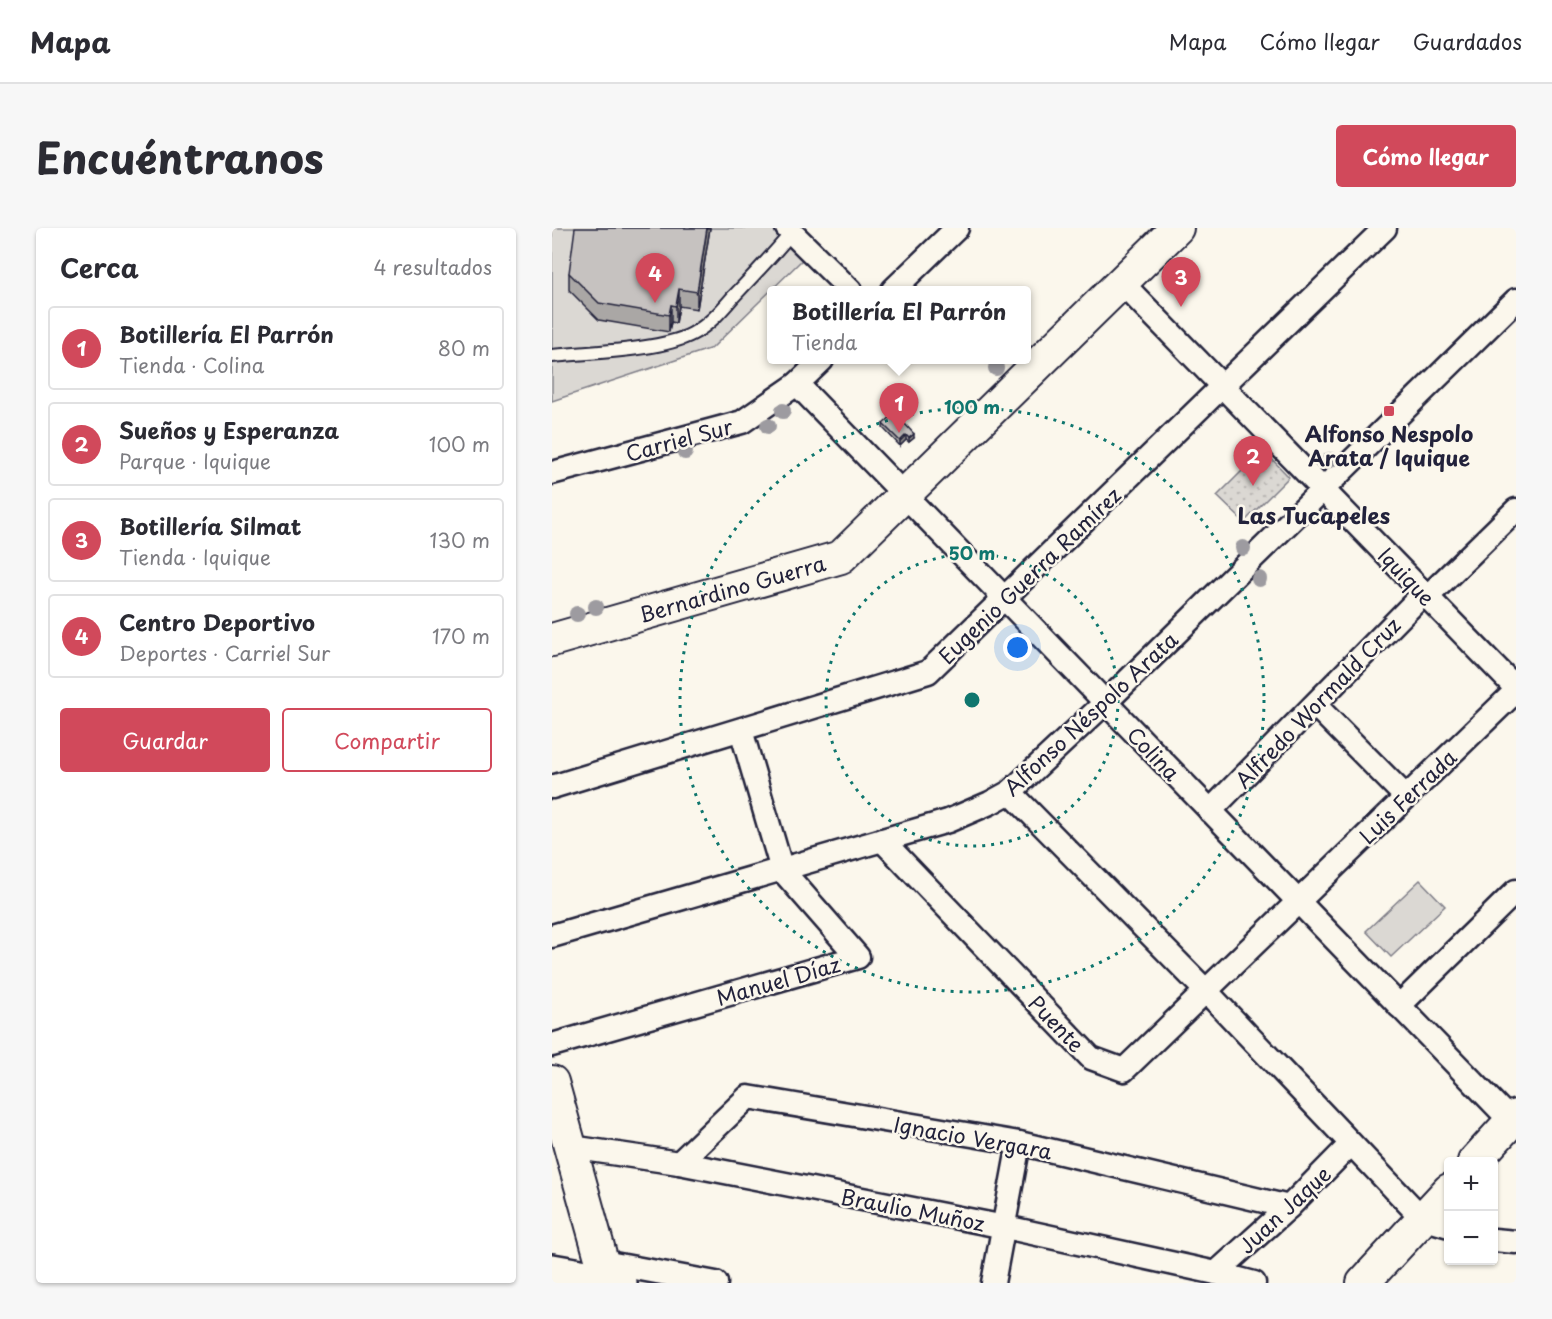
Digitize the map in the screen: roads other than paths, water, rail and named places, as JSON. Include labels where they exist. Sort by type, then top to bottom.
[{"type":"main road","points":[[552,1271],[609,1277]]},
{"type":"street","points":[[898,286],[957,228]]},
{"type":"street","name":"Eugenio Guerra Ramírez","points":[[552,787],[928,672],[1385,228]]},
{"type":"street","name":"Bernardino Guerra","points":[[552,640],[841,557],[1175,229]]},
{"type":"street","points":[[789,230],[845,286]]},
{"type":"street","name":"Iquique","points":[[1122,283],[1516,689]]},
{"type":"street","name":"Alfonso Néspolo Arata","points":[[552,936],[948,821],[1010,792],[1105,703],[1516,300]]},
{"type":"street","name":"Carriel Sur","points":[[552,473],[742,422],[797,384],[818,364]]},
{"type":"street","name":"Colina","points":[[797,384],[1399,1006],[1514,1119]]},
{"type":"street","name":"Alfredo Wormald Cruz","points":[[1210,811],[1426,595],[1516,510]]},
{"type":"street","name":"Luis Ferrada","points":[[1298,902],[1516,689]]},
{"type":"street","points":[[1315,705],[1406,797]]},
{"type":"street","name":"Manuel Díaz","points":[[552,1045],[858,957],[782,870],[741,730]]},
{"type":"street","points":[[1010,792],[1206,991],[1352,1144],[1435,1222]]},
{"type":"street","name":"Puente","points":[[882,840],[1091,1058],[1124,1070],[1298,902]]},
{"type":"street","points":[[1399,1006],[1516,891]]},
{"type":"street","points":[[552,1082],[609,1277],[716,1283]]},
{"type":"street","name":"Ignacio Vergara","points":[[679,1163],[748,1097],[1019,1143],[1289,1207]]},
{"type":"street","points":[[1478,1157],[1514,1119]]},
{"type":"street","points":[[993,1283],[1019,1143]]},
{"type":"street","name":"Juan Jaque","points":[[1216,1273],[1289,1207],[1352,1144]]},
{"type":"street","name":"Braulio Muñoz","points":[[571,1147],[679,1163],[1005,1227],[1254,1283]]},
{"type":"street","points":[[1363,1283],[1435,1222],[1444,1201]]},
{"type":"street","points":[[1498,1240],[1516,1242]]},
{"type":"lane","points":[[552,356],[645,346],[692,334],[711,321],[789,230]]},
{"type":"place","name":"Centro Deportivo","points":[[655,303]]},
{"type":"place","name":"Botillería Silmat","points":[[1181,307]]},
{"type":"place","name":"Alfonso Nespolo Arata / Iquique","points":[[1389,411]]},
{"type":"place","name":"Botillería El Parrón","points":[[899,433]]},
{"type":"place","name":"Sueños y Esperanza","points":[[1253,486]]},
{"type":"district","name":"Las Tucapeles","points":[[1314,514]]}]
